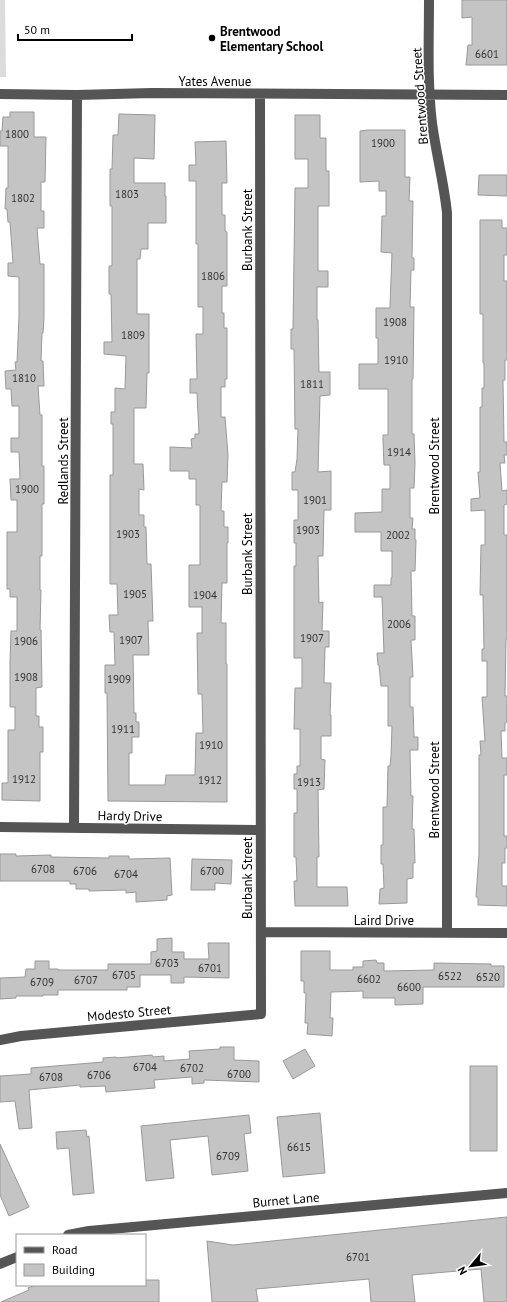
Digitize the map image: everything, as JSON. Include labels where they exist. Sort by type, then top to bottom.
[{"type":"street","name":"Brentwood Street","points":[[429,0],[430,95],[435,147],[448,213],[447,933]]},
{"type":"street","name":"Yates Avenue","points":[[0,94],[77,95],[152,93],[507,95]]},
{"type":"street","name":"Burbank Street","points":[[260,94],[261,1014]]},
{"type":"street","name":"Redlands Street","points":[[74,828],[77,95]]},
{"type":"street","name":"Hardy Drive","points":[[0,826],[260,830]]},
{"type":"street","name":"Laird Drive","points":[[261,932],[507,933]]},
{"type":"street","name":"Modesto Street","points":[[0,1040],[20,1036],[261,1014]]},
{"type":"street","name":"Burnet Lane","points":[[73,1234],[89,1231],[507,1192]]},
{"type":"street","points":[[0,1264],[16,1257]]},
{"type":"shaded area","points":[[0,0],[5,0],[6,77],[0,77]]},
{"type":"building","points":[[462,0],[507,0],[507,65],[466,65],[468,45],[472,45],[472,17],[462,18]]},
{"type":"building","points":[[10,112],[34,112],[34,137],[46,137],[45,182],[41,182],[41,211],[44,211],[44,228],[37,228],[40,264],[44,264],[44,318],[41,361],[43,361],[44,386],[38,386],[40,415],[42,415],[42,466],[44,466],[42,556],[40,556],[42,687],[36,688],[36,716],[39,716],[39,727],[43,727],[43,752],[40,752],[40,801],[2,800],[2,783],[8,783],[8,730],[15,730],[15,707],[10,707],[10,662],[11,631],[17,631],[17,597],[10,597],[10,589],[7,589],[7,532],[17,532],[17,500],[11,500],[10,479],[20,479],[19,452],[11,452],[11,438],[19,438],[19,406],[12,406],[11,389],[6,389],[5,371],[16,370],[15,362],[17,362],[19,317],[19,277],[8,276],[8,263],[13,263],[10,222],[8,222],[7,209],[5,209],[6,188],[8,188],[8,146],[0,146],[0,131],[2,131],[3,117],[10,117]]},
{"type":"building","points":[[119,114],[155,115],[154,159],[134,158],[134,183],[165,183],[166,196],[166,223],[148,223],[148,249],[141,249],[140,259],[137,259],[137,314],[149,314],[149,373],[147,373],[146,408],[134,408],[134,464],[143,464],[144,490],[139,489],[139,515],[144,515],[144,527],[146,527],[147,564],[151,564],[153,621],[148,621],[149,655],[133,655],[134,713],[136,713],[136,722],[139,722],[139,737],[132,737],[132,753],[129,753],[129,785],[165,785],[166,775],[195,775],[196,733],[203,733],[202,694],[198,694],[197,633],[202,633],[202,607],[189,607],[189,565],[200,565],[200,505],[196,505],[196,479],[189,479],[189,471],[170,471],[170,447],[192,448],[191,439],[195,438],[195,434],[199,434],[197,393],[190,393],[190,379],[197,379],[196,334],[203,334],[203,307],[198,307],[196,181],[189,181],[189,165],[196,165],[195,142],[226,141],[227,183],[222,183],[222,215],[225,215],[225,231],[227,232],[227,286],[222,286],[222,313],[224,313],[224,328],[227,328],[227,379],[225,379],[225,387],[221,387],[221,417],[225,417],[228,455],[227,482],[222,482],[221,511],[224,511],[224,527],[228,527],[228,543],[227,583],[222,583],[221,623],[226,623],[227,802],[108,801],[107,693],[105,693],[105,665],[115,665],[114,632],[110,632],[109,615],[118,615],[117,584],[110,584],[110,475],[113,475],[113,424],[111,424],[111,412],[115,412],[115,388],[125,389],[126,356],[104,354],[104,342],[112,342],[111,294],[109,294],[109,266],[112,266],[112,206],[110,206],[110,169],[112,169],[113,135],[118,135]]},
{"type":"building","points":[[295,115],[320,115],[320,138],[326,138],[326,171],[329,171],[329,206],[318,206],[318,271],[328,271],[328,287],[317,287],[317,320],[319,372],[330,372],[330,395],[320,396],[318,472],[331,471],[331,510],[324,510],[323,556],[318,556],[319,603],[323,602],[322,631],[329,631],[329,647],[325,647],[324,683],[331,683],[331,736],[321,736],[321,759],[325,760],[324,789],[318,790],[319,857],[317,857],[317,887],[347,887],[348,906],[295,906],[294,881],[297,881],[296,857],[294,857],[294,813],[297,813],[297,789],[294,789],[294,774],[297,774],[297,766],[300,766],[300,729],[294,729],[295,688],[302,688],[302,658],[294,658],[294,566],[296,566],[296,543],[294,543],[294,520],[298,520],[298,490],[292,490],[292,472],[295,472],[297,459],[298,429],[295,429],[294,349],[291,349],[291,329],[293,329],[295,188],[308,188],[308,159],[295,159]]},
{"type":"building","points":[[405,130],[405,177],[410,177],[409,201],[413,201],[412,258],[414,258],[414,270],[411,270],[410,307],[414,307],[412,434],[414,434],[415,463],[414,488],[410,488],[410,518],[413,518],[412,529],[415,529],[416,540],[415,571],[411,571],[412,616],[415,616],[415,640],[411,640],[413,677],[410,677],[410,707],[413,707],[414,737],[418,737],[418,750],[410,750],[411,796],[413,796],[412,829],[414,829],[415,863],[413,863],[413,878],[407,879],[407,903],[379,904],[380,889],[384,888],[383,864],[381,864],[381,845],[383,845],[383,807],[387,807],[388,766],[390,766],[391,756],[392,726],[388,726],[388,686],[381,686],[377,653],[384,653],[382,597],[374,597],[374,585],[391,585],[392,551],[381,551],[381,532],[355,532],[355,513],[382,512],[382,489],[390,489],[390,465],[384,465],[383,441],[383,435],[388,435],[388,389],[359,389],[359,364],[378,364],[376,308],[390,308],[392,253],[381,252],[382,216],[386,216],[386,191],[379,191],[379,181],[360,182],[360,131]]},
{"type":"building","points":[[479,175],[507,175],[507,196],[478,195]]},
{"type":"building","points":[[480,220],[502,220],[502,228],[507,228],[507,255],[504,255],[504,281],[507,281],[507,360],[505,360],[505,380],[503,380],[504,442],[507,442],[507,455],[504,455],[505,463],[500,463],[502,491],[507,490],[507,504],[504,505],[504,535],[507,535],[507,639],[505,696],[507,696],[507,722],[505,723],[505,731],[501,731],[502,758],[507,758],[507,775],[504,775],[504,836],[507,836],[507,848],[505,848],[505,863],[502,863],[502,886],[507,886],[507,906],[478,905],[478,897],[476,897],[479,854],[479,755],[481,755],[480,741],[485,741],[482,697],[487,697],[487,661],[482,661],[482,649],[484,649],[483,595],[480,595],[481,545],[485,545],[485,510],[471,511],[471,499],[480,498],[478,472],[480,472],[480,407],[482,407],[482,388],[484,388],[483,314],[480,314]]},
{"type":"building","points":[[0,854],[16,854],[16,856],[51,855],[51,857],[109,858],[109,856],[129,856],[129,859],[170,858],[172,895],[167,896],[167,900],[136,902],[136,892],[126,893],[126,890],[89,891],[89,889],[76,889],[76,884],[70,884],[70,881],[0,881]]},
{"type":"building","points":[[192,859],[232,860],[231,884],[215,883],[215,890],[191,890]]},
{"type":"building","points":[[172,938],[172,952],[184,952],[184,959],[209,959],[208,943],[229,943],[229,978],[184,977],[184,983],[171,983],[171,975],[140,975],[140,987],[127,987],[127,990],[58,990],[58,995],[16,996],[16,998],[0,999],[0,978],[25,977],[26,969],[35,969],[35,961],[49,961],[49,969],[58,970],[108,970],[108,964],[151,964],[151,952],[157,951],[157,939]]},
{"type":"building","points":[[301,951],[330,951],[330,970],[353,970],[353,967],[363,967],[363,961],[376,960],[377,963],[384,963],[384,971],[434,970],[434,963],[491,964],[491,966],[504,966],[504,987],[423,987],[423,1004],[395,1005],[395,998],[363,998],[363,991],[331,992],[330,1018],[333,1018],[332,1036],[307,1034],[308,1023],[305,1023],[306,993],[304,993],[304,981],[301,981]]},
{"type":"building","points":[[220,1047],[234,1047],[234,1060],[259,1061],[259,1082],[204,1080],[204,1083],[192,1084],[192,1077],[154,1080],[155,1088],[106,1092],[105,1086],[80,1087],[80,1085],[29,1090],[32,1128],[19,1129],[15,1101],[0,1102],[0,1076],[31,1074],[31,1068],[103,1062],[103,1058],[116,1057],[152,1055],[153,1057],[164,1056],[164,1061],[190,1059],[189,1051],[220,1049]]},
{"type":"building","points":[[305,1049],[315,1066],[293,1079],[283,1061]]},
{"type":"building","points":[[470,1066],[497,1066],[497,1151],[470,1151]]},
{"type":"building","points":[[320,1113],[325,1173],[283,1177],[277,1117]]},
{"type":"building","points":[[249,1115],[251,1133],[244,1134],[248,1171],[212,1175],[208,1136],[170,1140],[174,1178],[146,1181],[141,1126]]},
{"type":"building","points":[[86,1130],[87,1137],[89,1136],[94,1193],[73,1195],[69,1148],[57,1149],[56,1132]]},
{"type":"building","points":[[0,1144],[29,1207],[9,1216],[0,1195]]},
{"type":"building","points":[[507,1217],[507,1302],[484,1302],[481,1269],[412,1275],[415,1302],[371,1302],[369,1279],[256,1289],[258,1302],[212,1302],[207,1241],[233,1245]]},
{"type":"building","points":[[146,1280],[159,1280],[159,1302],[1,1302],[29,1290],[28,1288],[33,1286],[146,1286]]},
{"type":"place","name":"Brentwood Elementary School","points":[[212,38]]}]
